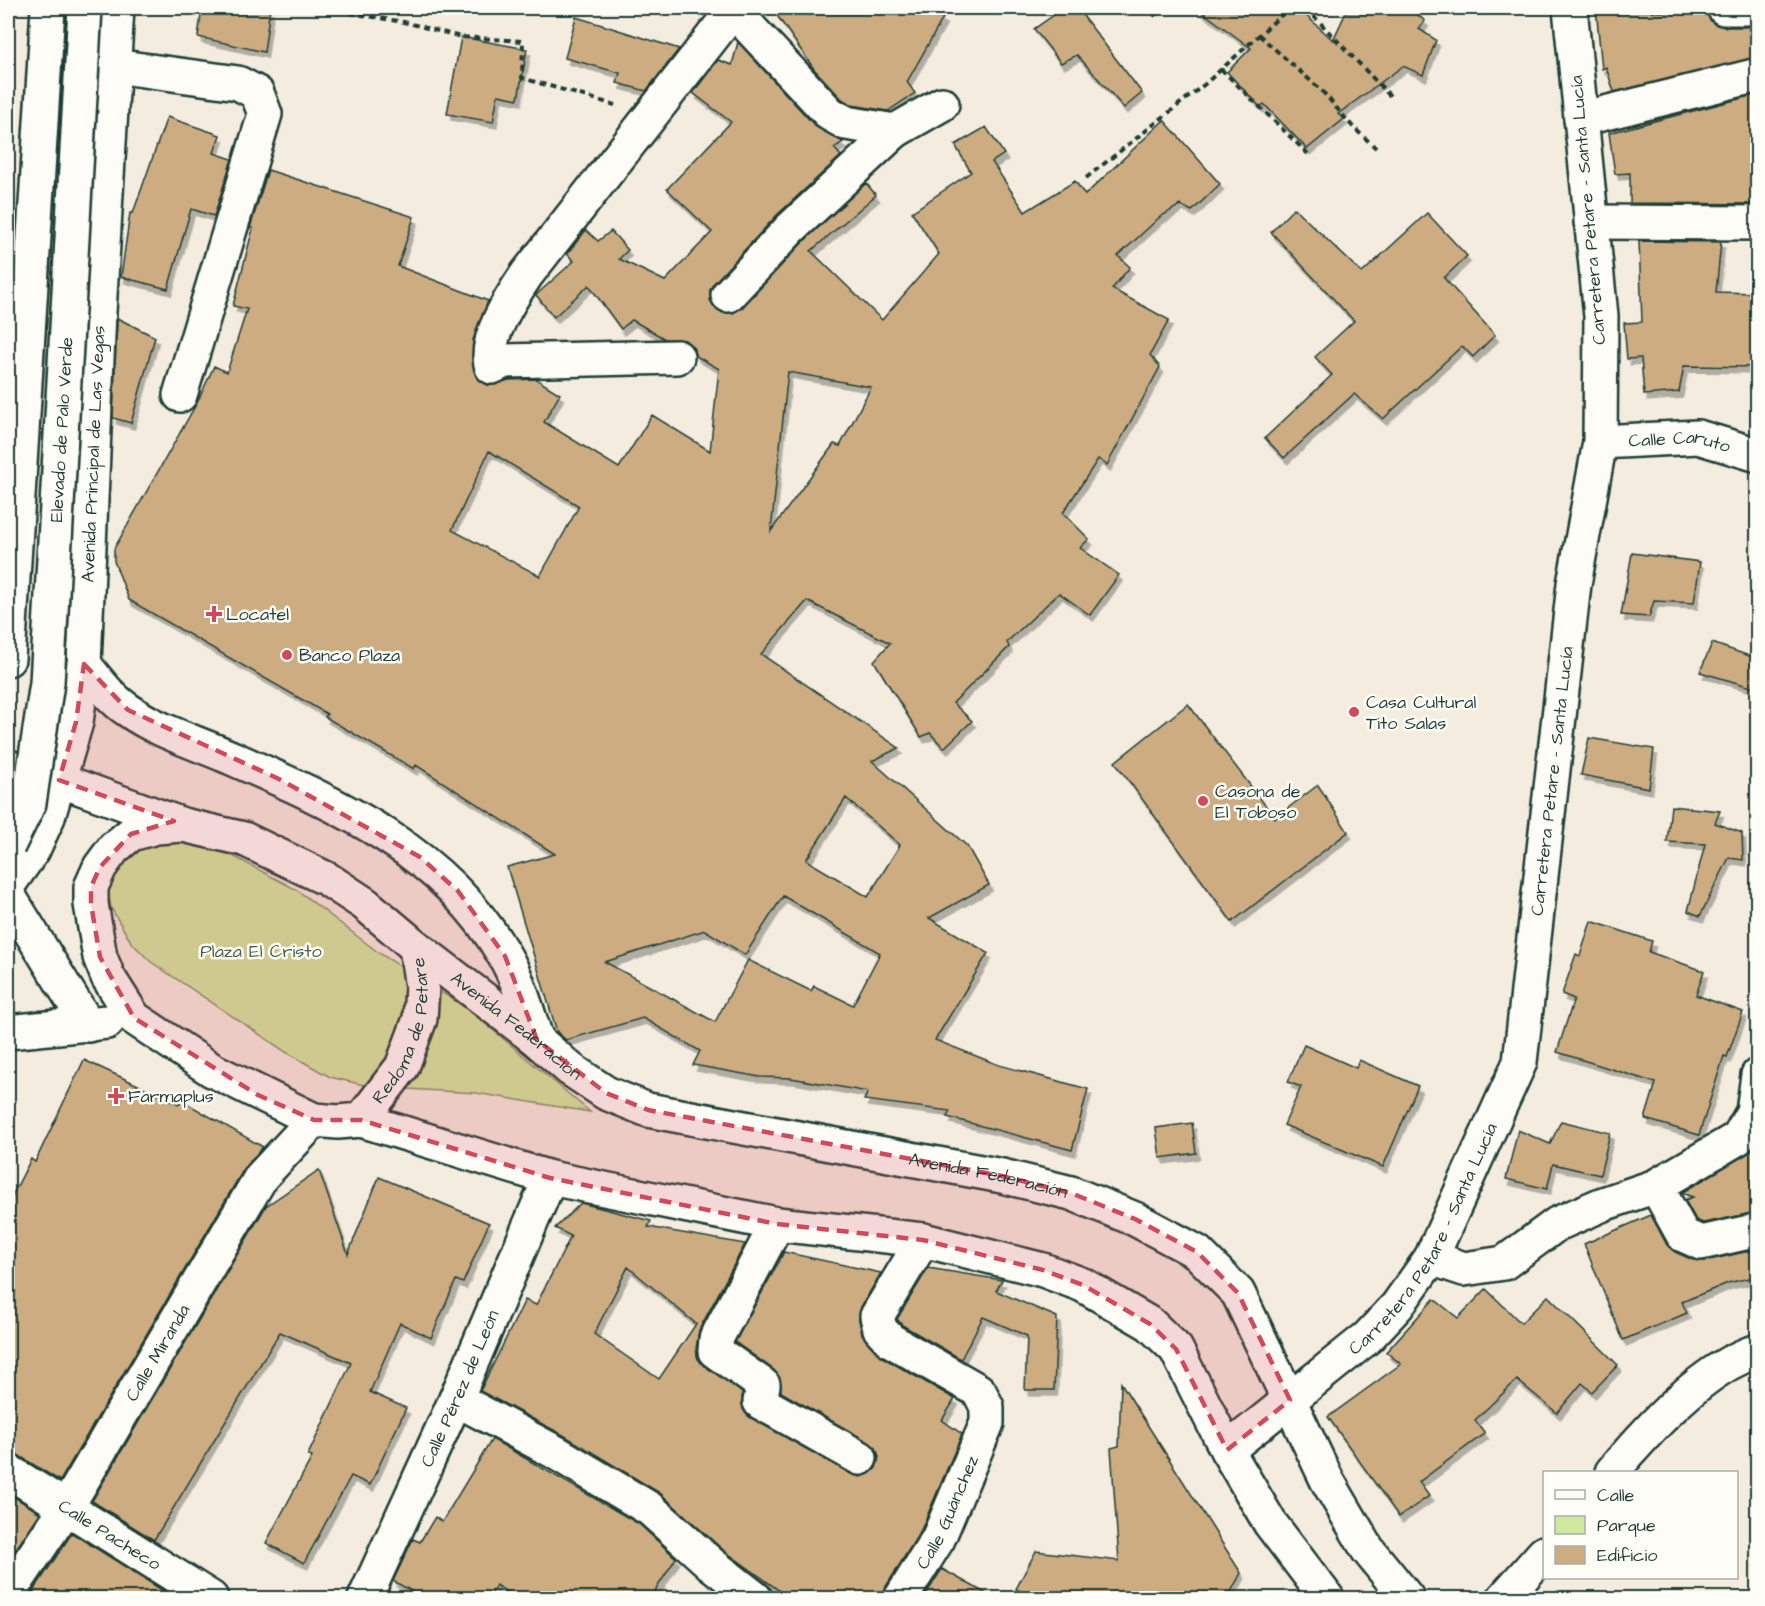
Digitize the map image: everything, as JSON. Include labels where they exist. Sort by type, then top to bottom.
[{"type":"street","points":[[8,659],[48,8]]},
{"type":"street","name":"Elevado de Palo Verde","points":[[8,846],[29,803],[47,683],[85,8]]},
{"type":"street","name":"Avenida Principal de Las Vegas","points":[[8,885],[33,850],[48,817],[76,722],[84,664],[99,312],[117,8]]},
{"type":"street","name":"Carretera Petare - Santa Lucía","points":[[1227,1450],[1368,1337],[1397,1306],[1431,1258],[1520,1062],[1574,584],[1600,442],[1600,316],[1570,8]]},
{"type":"street","points":[[1724,8],[1746,8]]},
{"type":"street","points":[[677,357],[505,361],[492,367],[488,356],[500,320],[521,284],[734,9],[830,114],[846,123],[895,130]]},
{"type":"street","points":[[114,66],[238,83],[257,93],[265,114],[180,395]]},
{"type":"street","points":[[1581,119],[1758,75]]},
{"type":"street","points":[[728,295],[789,229],[895,130],[942,104]]},
{"type":"street","points":[[1592,222],[1758,223]]},
{"type":"street","name":"Calle Caruto","points":[[1600,442],[1698,437],[1758,455]]},
{"type":"street","points":[[84,664],[101,685],[128,710],[279,779],[362,821],[420,857],[458,891],[505,956],[537,1040]]},
{"type":"street","name":"Redoma de Petare","points":[[8,767],[59,780],[183,825],[244,839],[327,879],[365,904],[416,947],[422,987],[420,1019],[402,1067],[361,1119],[338,1122],[314,1120],[212,1070],[134,1018],[108,977],[99,957],[94,930],[91,887],[107,858],[131,834],[156,827],[183,825]]},
{"type":"street","points":[[8,895],[88,1025]]},
{"type":"street","name":"Avenida Federación","points":[[416,947],[537,1040],[570,1069],[606,1093],[648,1110],[1002,1176],[1071,1193],[1135,1219],[1197,1252],[1238,1293],[1327,1480],[1368,1550],[1407,1599]]},
{"type":"street","points":[[8,1032],[88,1025],[134,1018]]},
{"type":"street","points":[[1431,1258],[1464,1269],[1504,1263],[1557,1224],[1603,1204],[1656,1186],[1738,1138],[1753,1112],[1758,1075]]},
{"type":"street","points":[[361,1119],[550,1178],[777,1224],[923,1240],[1063,1277],[1121,1305],[1150,1324],[1176,1349],[1227,1450],[1270,1523],[1327,1599]]},
{"type":"street","name":"Calle Miranda","points":[[8,1594],[66,1508],[261,1177],[314,1120]]},
{"type":"street","name":"Calle Pérez de León","points":[[365,1599],[456,1399],[550,1178]]},
{"type":"street","points":[[1656,1186],[1683,1235],[1701,1243],[1758,1230]]},
{"type":"street","points":[[777,1224],[716,1339],[715,1351],[763,1385],[760,1402],[860,1458]]},
{"type":"street","name":"Calle Guánchez","points":[[901,1599],[938,1539],[987,1423],[987,1407],[980,1391],[890,1340],[880,1329],[877,1316],[923,1240]]},
{"type":"street","points":[[1614,1471],[1647,1431],[1702,1381],[1758,1351]]},
{"type":"street","points":[[456,1399],[555,1452],[650,1509],[710,1563],[755,1599]]},
{"type":"street","name":"Calle Pacheco","points":[[8,1471],[211,1599]]},
{"type":"street","points":[[1504,1599],[1543,1555]]},
{"type":"path","points":[[319,8],[404,22],[461,37],[523,41],[522,78],[625,109]]},
{"type":"path","points":[[1153,16],[1164,8]]},
{"type":"path","points":[[1086,178],[1221,69],[1288,8]]},
{"type":"path","points":[[1306,8],[1392,98]]},
{"type":"path","points":[[1415,8],[1422,13]]},
{"type":"path","points":[[1259,35],[1322,91],[1353,127],[1377,148]]},
{"type":"path","points":[[1221,69],[1309,155]]},
{"type":"highlighted area","points":[[84,664],[128,710],[279,779],[420,857],[458,891],[505,956],[537,1040],[606,1093],[648,1110],[1002,1176],[1071,1193],[1135,1219],[1197,1252],[1238,1293],[1290,1400],[1227,1450],[1176,1349],[1150,1324],[1083,1285],[1043,1270],[923,1240],[777,1224],[550,1178],[361,1120],[314,1120],[258,1095],[134,1018],[100,957],[91,904],[91,887],[100,867],[131,834],[174,821],[59,780],[76,722]]},
{"type":"green space","name":"Plaza El Cristo","points":[[146,838],[185,838],[231,855],[297,890],[379,953],[468,1009],[590,1112],[476,1093],[372,1087],[330,1077],[286,1052],[151,962],[131,942],[111,908],[107,881],[119,854]]},
{"type":"building","points":[[202,8],[270,8],[264,52],[198,37]]},
{"type":"building","points":[[772,8],[925,8],[943,18],[907,82],[915,93],[888,111],[852,105],[842,99],[814,69]]},
{"type":"building","points":[[1064,8],[1077,8],[1142,93],[1124,108],[1077,55],[1061,63],[1034,29]]},
{"type":"building","points":[[1197,8],[1298,8],[1333,40],[1348,8],[1409,8],[1425,21],[1419,29],[1436,40],[1423,75],[1403,66],[1338,114],[1344,119],[1307,149],[1264,104],[1260,107],[1227,72],[1251,48]]},
{"type":"building","points":[[1596,8],[1695,14],[1695,11],[1706,11],[1714,24],[1724,27],[1747,27],[1758,22],[1758,57],[1614,92],[1606,67],[1602,69]]},
{"type":"building","points":[[576,17],[679,49],[646,91],[617,83],[620,73],[565,58]]},
{"type":"building","points":[[461,37],[527,49],[518,99],[498,95],[493,122],[447,114]]},
{"type":"building","points":[[738,42],[816,127],[843,142],[834,148],[841,156],[777,215],[714,283],[710,290],[710,300],[715,308],[723,313],[733,313],[742,308],[803,242],[866,183],[876,195],[811,251],[882,320],[939,254],[912,212],[971,172],[955,145],[986,127],[1004,154],[992,162],[1025,212],[1075,181],[1085,195],[1164,120],[1220,184],[1192,211],[1180,205],[1160,217],[1118,256],[1130,267],[1112,289],[1169,320],[1150,355],[1160,367],[1107,465],[1098,459],[1063,513],[1089,539],[1080,548],[1119,575],[1090,615],[1059,593],[1007,642],[1009,647],[953,703],[972,721],[944,748],[930,733],[921,737],[874,661],[890,643],[807,601],[761,654],[899,748],[872,761],[967,846],[989,885],[929,918],[988,953],[935,1040],[999,1065],[1088,1089],[1072,1150],[947,1117],[950,1111],[864,1100],[868,1092],[791,1078],[760,1077],[693,1065],[700,1051],[643,1018],[566,1040],[557,1032],[507,867],[555,854],[416,765],[414,769],[325,717],[327,714],[129,600],[114,561],[114,549],[198,401],[214,366],[227,372],[247,309],[233,306],[253,228],[250,228],[268,170],[414,217],[398,266],[488,301],[473,340],[474,371],[478,380],[488,385],[509,380],[536,379],[560,394],[544,422],[619,468],[652,415],[710,451],[719,369],[696,356],[693,347],[685,340],[665,339],[632,320],[621,329],[589,285],[554,317],[536,295],[574,261],[567,254],[586,230],[598,241],[611,231],[628,250],[619,259],[665,281],[712,232],[667,189],[731,122],[693,93],[718,60],[732,65]],"holes":[[[788,372],[871,387],[840,446],[834,444],[771,531]],[[489,451],[579,506],[540,576],[452,530]],[[846,798],[900,845],[868,897],[806,860]],[[783,896],[880,953],[853,1005],[814,986],[811,991],[748,960],[715,1022],[605,962],[705,930],[745,955]]]},
{"type":"building","points":[[1758,94],[1758,204],[1630,203],[1630,173],[1615,174],[1609,133]]},
{"type":"building","points":[[167,117],[220,135],[214,153],[232,159],[214,216],[191,209],[168,289],[121,277],[130,213],[133,213]]},
{"type":"building","points":[[1294,208],[1362,273],[1427,213],[1467,256],[1444,278],[1495,335],[1473,357],[1462,346],[1383,419],[1354,394],[1284,458],[1265,438],[1332,375],[1315,357],[1354,321],[1271,232]]},
{"type":"building","points":[[1639,241],[1721,242],[1716,292],[1758,293],[1758,367],[1684,366],[1679,392],[1644,395],[1641,358],[1627,359],[1624,323],[1642,322]]},
{"type":"building","points":[[117,318],[155,337],[131,423],[113,418]]},
{"type":"building","points":[[1632,553],[1700,562],[1694,603],[1654,601],[1649,617],[1621,615]]},
{"type":"building","points":[[1712,643],[1758,659],[1758,689],[1700,672]]},
{"type":"building","name":"Casona de El Toboso","points":[[1188,704],[1275,818],[1318,785],[1348,832],[1232,922],[1115,762]]},
{"type":"building","points":[[1589,738],[1654,749],[1649,788],[1581,775]]},
{"type":"building","points":[[1671,806],[1720,811],[1715,823],[1742,833],[1743,860],[1729,858],[1700,916],[1688,911],[1705,844],[1667,842]]},
{"type":"building","points":[[1591,921],[1652,941],[1649,952],[1704,971],[1696,995],[1743,1012],[1727,1057],[1724,1056],[1699,1135],[1645,1119],[1656,1083],[1557,1052],[1574,999],[1562,994],[1576,954],[1580,956]]},
{"type":"building","points":[[1304,1045],[1356,1068],[1359,1060],[1418,1086],[1383,1167],[1284,1125],[1301,1087],[1288,1082]]},
{"type":"building","points":[[84,1060],[179,1104],[181,1100],[263,1147],[245,1167],[60,1481],[18,1455],[8,1452],[8,1204],[31,1159],[35,1162]]},
{"type":"building","points":[[1561,1121],[1610,1133],[1600,1175],[1553,1164],[1547,1189],[1506,1179],[1518,1130],[1550,1144]]},
{"type":"building","points":[[1192,1123],[1196,1153],[1160,1158],[1156,1128]]},
{"type":"building","points":[[1758,1143],[1758,1212],[1703,1223],[1696,1220],[1685,1200],[1693,1197],[1681,1193],[1747,1154]]},
{"type":"building","points":[[319,1170],[348,1254],[379,1177],[489,1223],[463,1283],[456,1280],[431,1338],[400,1323],[370,1392],[406,1408],[370,1485],[351,1476],[304,1563],[266,1543],[312,1457],[308,1455],[351,1363],[280,1332],[154,1540],[92,1501],[266,1206]]},
{"type":"building","points":[[581,1203],[651,1221],[648,1227],[745,1244],[699,1330],[696,1349],[698,1359],[742,1393],[743,1409],[751,1418],[860,1477],[876,1468],[879,1457],[876,1448],[781,1392],[780,1378],[774,1370],[735,1342],[784,1252],[881,1273],[861,1307],[859,1320],[862,1334],[880,1356],[955,1399],[942,1420],[962,1434],[921,1530],[885,1588],[882,1599],[791,1599],[722,1549],[660,1493],[565,1436],[480,1391],[525,1300],[536,1305],[571,1236],[555,1228]],"holes":[[[628,1267],[696,1324],[659,1379],[594,1334]]]},
{"type":"building","points":[[1651,1215],[1667,1245],[1675,1252],[1693,1260],[1705,1261],[1758,1249],[1758,1276],[1728,1283],[1682,1302],[1687,1313],[1623,1340],[1584,1244]]},
{"type":"building","points":[[928,1268],[1002,1280],[996,1291],[1057,1317],[1054,1390],[1025,1390],[1027,1336],[983,1317],[961,1359],[902,1325],[897,1319]]},
{"type":"building","points":[[1486,1289],[1521,1323],[1548,1296],[1618,1365],[1592,1392],[1582,1383],[1557,1413],[1517,1380],[1475,1420],[1485,1433],[1419,1482],[1429,1496],[1399,1517],[1328,1417],[1401,1364],[1386,1352],[1434,1299],[1458,1318]]},
{"type":"building","points":[[1121,1383],[1241,1573],[1227,1599],[1035,1599],[1016,1589],[1036,1551],[1119,1561],[1111,1448],[1119,1446]]},
{"type":"building","points":[[492,1439],[639,1524],[676,1558],[650,1599],[518,1599],[496,1585],[488,1599],[426,1599],[393,1581],[413,1539],[420,1542],[435,1517],[442,1522]]},
{"type":"building","points":[[8,1493],[40,1513],[8,1561]]},
{"type":"building","points":[[72,1533],[176,1599],[28,1599]]},
{"type":"building","points":[[942,1569],[996,1599],[923,1599]]},
{"type":"place","name":"Locatel","points":[[214,614]]},
{"type":"place","name":"Banco Plaza","points":[[287,655]]},
{"type":"place","name":"Casa Cultural Tito Salas","points":[[1354,712]]},
{"type":"place","name":"Casona de El Toboso","points":[[1203,801]]},
{"type":"place","name":"Farmaplus","points":[[116,1096]]}]
